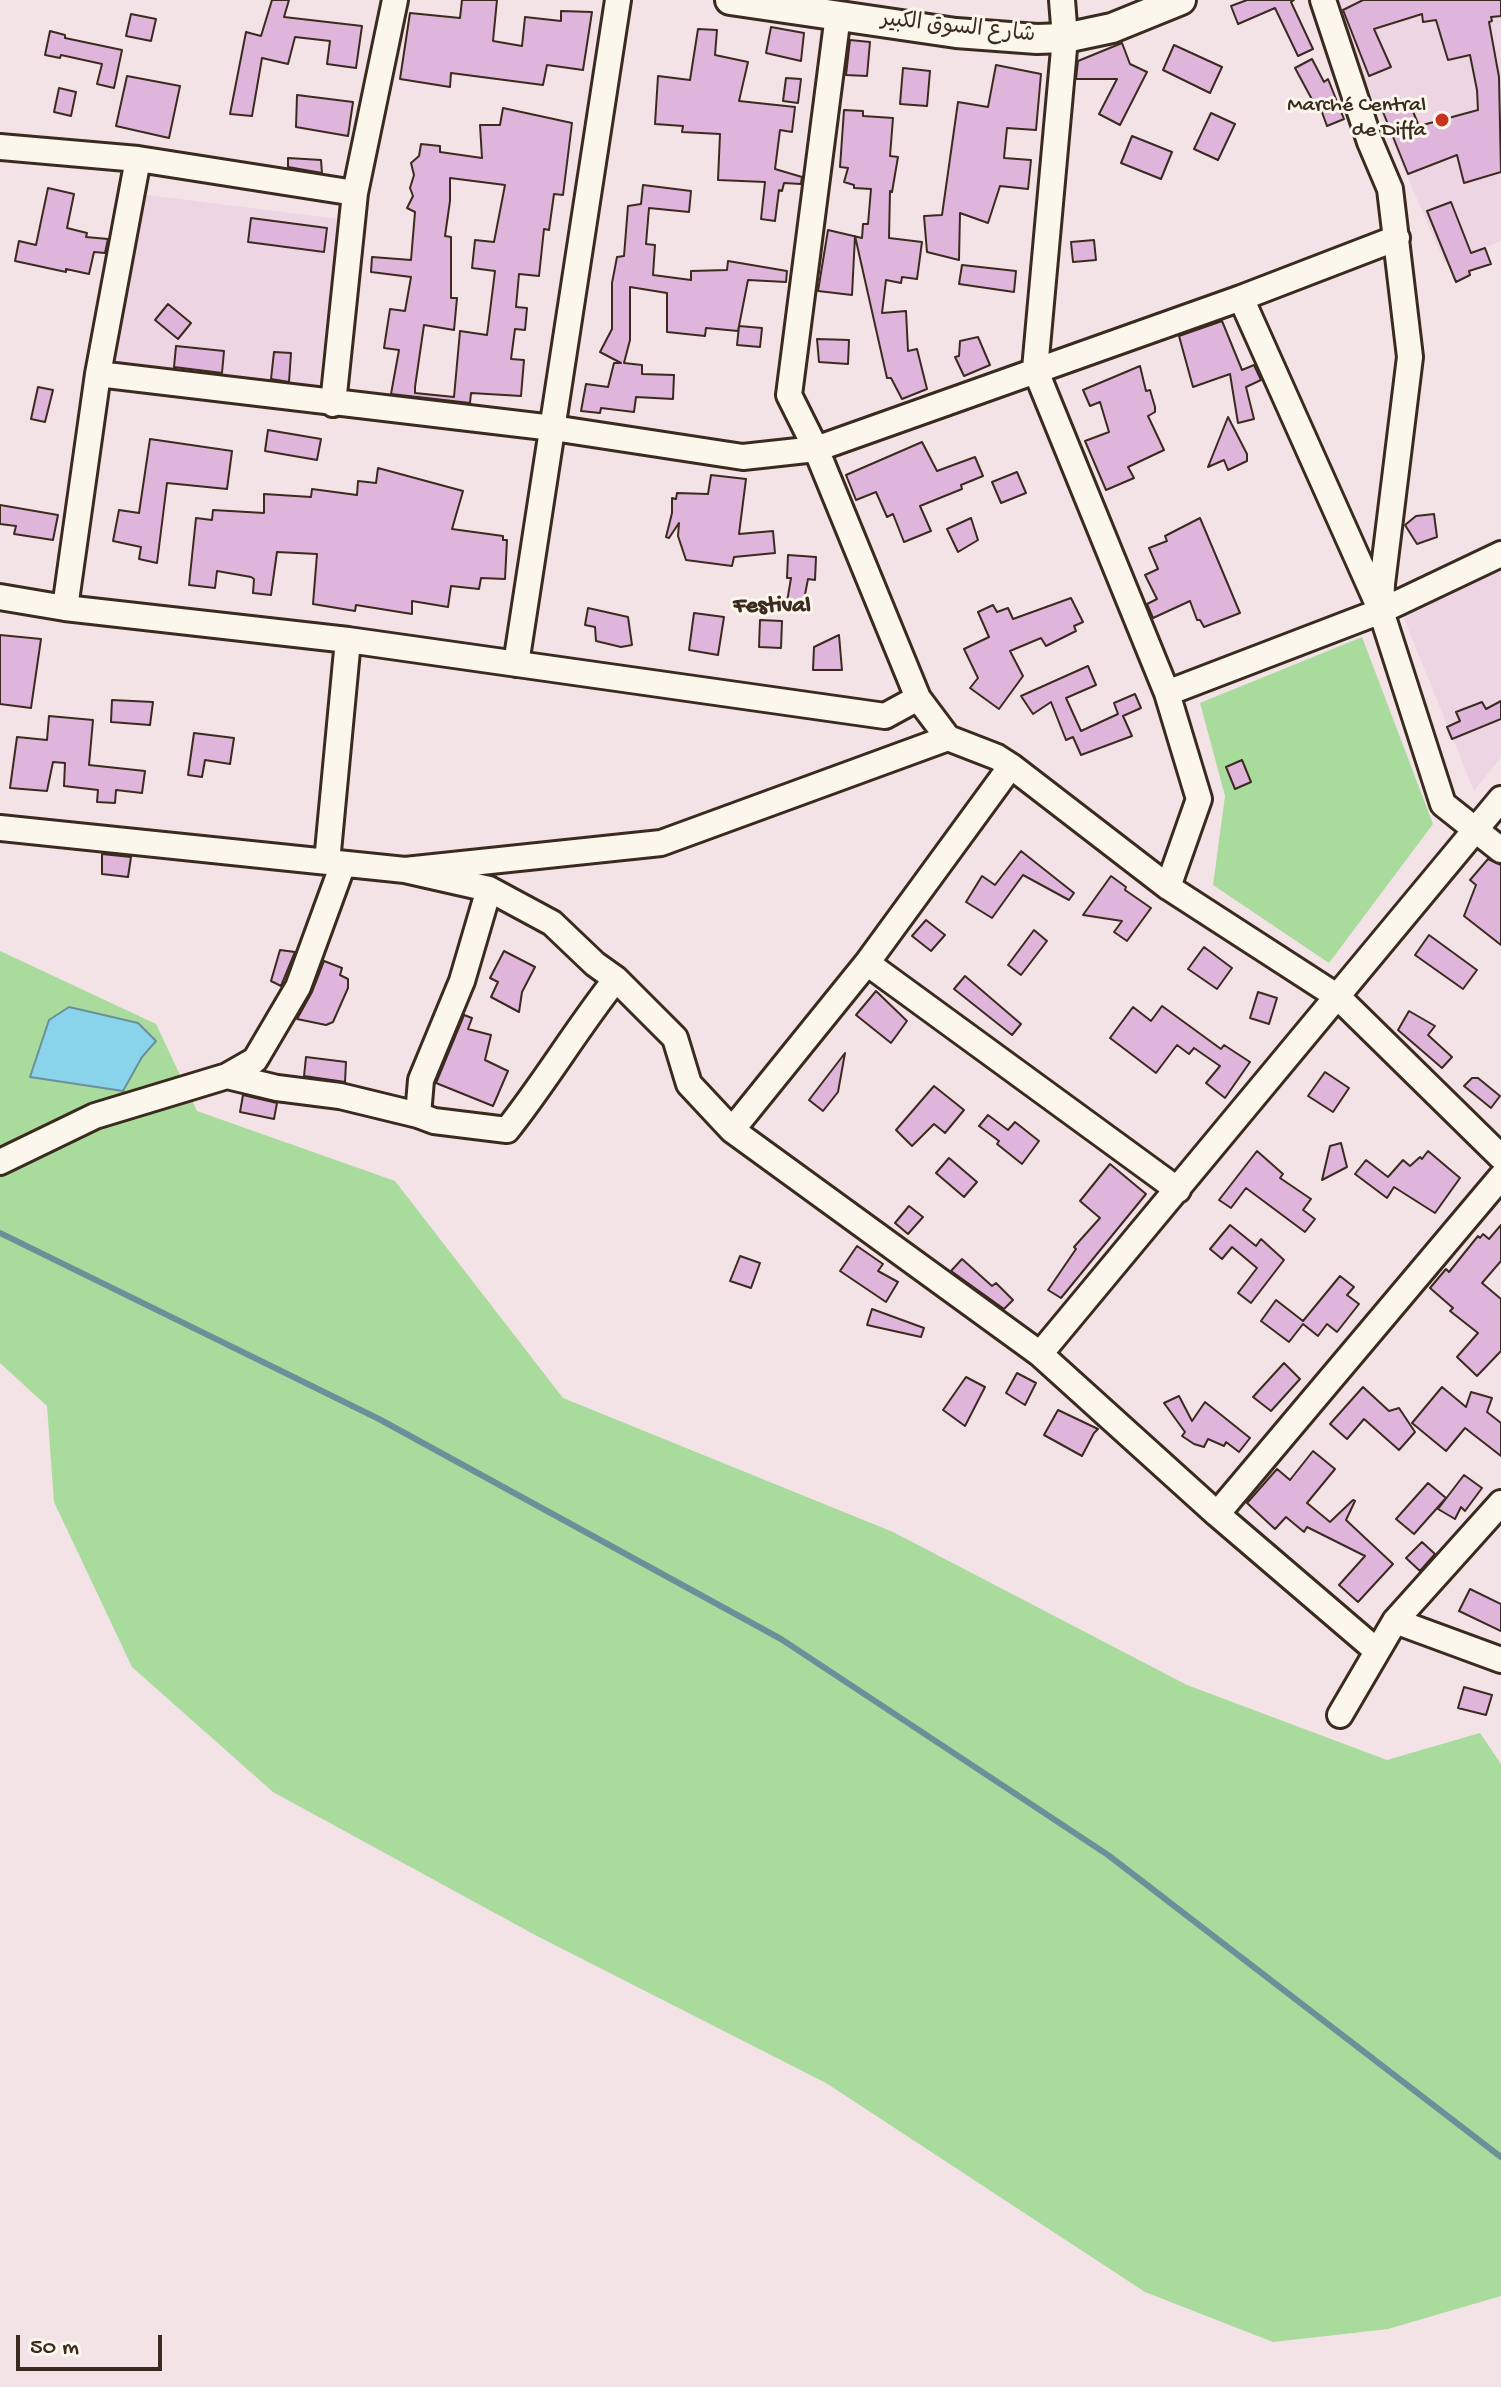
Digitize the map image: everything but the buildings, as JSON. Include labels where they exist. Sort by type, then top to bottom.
[{"type":"street","points":[[333,404],[355,193],[395,0]]},
{"type":"street","points":[[516,664],[618,0]]},
{"type":"street","name":"شارع السوق الكبير","points":[[730,0],[956,33],[1065,38],[1112,28],[1181,0]]},
{"type":"street","points":[[1062,0],[1065,38],[1035,369],[1167,693],[1199,799],[1168,887]]},
{"type":"street","points":[[1323,0],[1370,142],[1390,189],[1410,357],[1381,611]]},
{"type":"street","points":[[838,15],[789,395],[816,449],[918,698],[948,738],[997,757],[1011,766],[1168,887],[1338,997],[1501,1157]]},
{"type":"street","points":[[0,147],[138,159],[355,193]]},
{"type":"street","points":[[65,608],[98,374],[138,159]]},
{"type":"street","points":[[98,374],[553,428],[743,457],[816,449],[1241,298],[1397,238]]},
{"type":"street","points":[[1241,298],[1381,611],[1443,804],[1501,850]]},
{"type":"street","points":[[1167,693],[1381,611],[1501,554]]},
{"type":"street","points":[[0,597],[65,608],[348,640],[885,716],[918,698]]},
{"type":"street","points":[[0,1162],[95,1116],[227,1076],[255,1060],[298,987],[335,863],[348,640]]},
{"type":"street","points":[[405,870],[661,843],[948,738]]},
{"type":"street","points":[[732,1130],[867,963],[1011,766]]},
{"type":"street","points":[[1040,1354],[1501,799]]},
{"type":"street","points":[[0,828],[405,870],[489,889],[552,923],[595,964],[616,979],[675,1038],[689,1084],[732,1130],[1040,1354],[1217,1514],[1377,1651]]},
{"type":"street","points":[[418,1115],[421,1080],[462,981],[489,889]]},
{"type":"street","points":[[867,963],[1178,1190]]},
{"type":"street","points":[[227,1076],[277,1088],[340,1096],[434,1121],[507,1130],[616,979]]},
{"type":"street","points":[[1217,1514],[1501,1177]]},
{"type":"street","points":[[1340,1715],[1395,1621],[1501,1503]]},
{"type":"street","points":[[1395,1621],[1501,1660]]},
{"type":"shaded area","name":"Marché Central de Diffa","points":[[1330,0],[1501,0],[1501,241],[1445,263]]},
{"type":"shaded area","points":[[140,194],[338,219],[318,396],[115,371]]},
{"type":"shaded area","points":[[1501,569],[1501,757],[1474,791],[1400,609]]},
{"type":"green space","points":[[1362,637],[1433,824],[1329,963],[1213,885],[1225,796],[1200,703]]},
{"type":"green space","points":[[0,951],[156,1024],[197,1111],[395,1181],[563,1398],[893,1532],[1187,1685],[1387,1760],[1480,1733],[1501,1764],[1501,2296],[1388,2329],[1273,2342],[1145,2292],[826,2083],[537,1936],[273,1792],[132,1667],[54,1502],[47,1406],[0,1363]]},
{"type":"water","points":[[69,1007],[138,1023],[156,1041],[142,1057],[123,1091],[30,1077],[49,1020]]},
{"type":"waterway","points":[[0,1233],[379,1419],[781,1639],[1108,1855],[1501,2157]]},
{"type":"place","name":"Marché Central de Diffa","points":[[1442,120]]},
{"type":"district","name":"Festival","points":[[772,607]]}]
